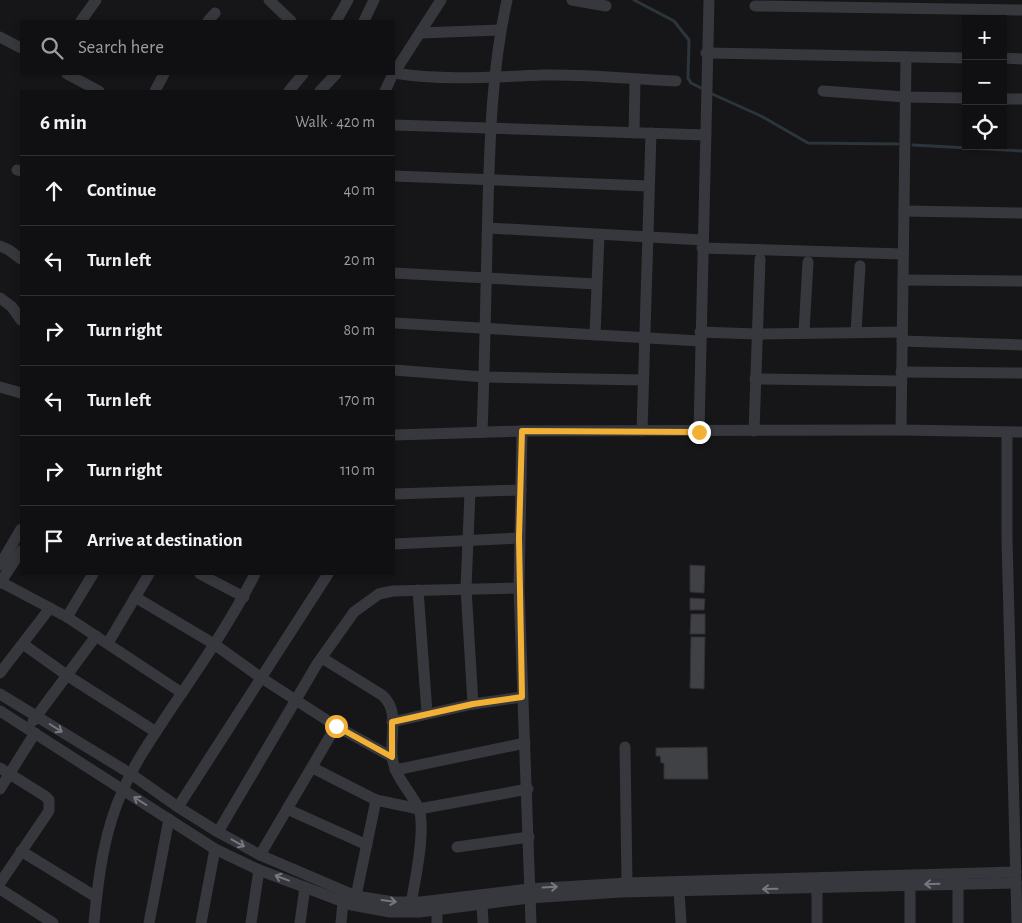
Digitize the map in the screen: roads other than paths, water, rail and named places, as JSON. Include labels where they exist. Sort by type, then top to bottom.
[{"type":"street","points":[[81,20],[96,0]]},
{"type":"street","points":[[268,0],[290,20]]},
{"type":"street","points":[[337,20],[348,0]]},
{"type":"street","points":[[364,20],[374,0]]},
{"type":"street","points":[[395,71],[441,0]]},
{"type":"street","points":[[482,432],[485,277],[491,128],[494,78],[500,30],[507,0]]},
{"type":"street","points":[[572,0],[606,6]]},
{"type":"street","points":[[699,432],[708,0]]},
{"type":"street","points":[[755,6],[792,3],[955,4],[1009,5],[1022,10]]},
{"type":"street","points":[[420,33],[500,30]]},
{"type":"street","points":[[0,37],[20,47]]},
{"type":"street","points":[[706,53],[962,58]]},
{"type":"street","points":[[901,430],[906,57]]},
{"type":"street","points":[[1007,58],[1022,59]]},
{"type":"street","points":[[395,73],[425,77],[494,78],[543,75],[676,81]]},
{"type":"street","points":[[69,75],[97,90]]},
{"type":"street","points":[[156,90],[163,75]]},
{"type":"street","points":[[289,90],[302,75]]},
{"type":"street","points":[[321,90],[335,75]]},
{"type":"street","points":[[386,90],[393,75]]},
{"type":"street","points":[[634,133],[636,80]]},
{"type":"street","points":[[823,91],[905,97],[962,98]]},
{"type":"street","points":[[1007,99],[1022,99]]},
{"type":"street","points":[[395,125],[706,136]]},
{"type":"street","points":[[642,431],[646,238],[651,134]]},
{"type":"street","points":[[395,176],[489,182],[648,186]]},
{"type":"street","points":[[904,211],[1022,213]]},
{"type":"street","points":[[488,228],[646,238],[703,244],[903,254]]},
{"type":"street","points":[[595,335],[599,235]]},
{"type":"street","points":[[0,246],[20,258]]},
{"type":"street","points":[[754,430],[760,259]]},
{"type":"street","points":[[804,332],[808,262]]},
{"type":"street","points":[[856,332],[860,266]]},
{"type":"street","points":[[395,273],[596,284]]},
{"type":"street","points":[[903,280],[1022,281]]},
{"type":"street","points":[[0,298],[12,307],[20,319]]},
{"type":"street","points":[[395,323],[644,337],[856,332],[1022,345]]},
{"type":"street","points":[[395,370],[484,377],[643,380]]},
{"type":"street","points":[[755,379],[1022,373]]},
{"type":"street","points":[[0,387],[20,393]]},
{"type":"street","points":[[395,435],[522,431],[901,430],[1022,432]]},
{"type":"street","points":[[522,431],[519,588],[522,697],[528,789],[531,923]]},
{"type":"street","points":[[1007,433],[1017,684],[1017,923]]},
{"type":"street","points":[[395,494],[521,490]]},
{"type":"street","points":[[470,492],[466,541],[466,588],[473,704]]},
{"type":"street","points":[[20,531],[0,582],[67,617],[182,692]]},
{"type":"street","points":[[395,544],[519,538]]},
{"type":"street","points":[[0,564],[12,551]]},
{"type":"street","points":[[67,617],[92,575]]},
{"type":"street","points":[[108,644],[148,575]]},
{"type":"street","points":[[202,575],[244,596]]},
{"type":"street","points":[[94,923],[96,897],[113,814],[122,790],[156,732],[214,644],[255,575]]},
{"type":"street","points":[[178,807],[327,575]]},
{"type":"street","points":[[218,832],[322,658],[354,612],[368,600],[379,594],[418,590],[519,588]]},
{"type":"street","points":[[418,590],[427,713]]},
{"type":"street","points":[[135,597],[214,644],[260,678],[336,726],[392,757]]},
{"type":"street","points":[[0,673],[50,608]]},
{"type":"street","points":[[0,788],[5,771],[38,717],[96,636]]},
{"type":"street","points":[[23,644],[68,676],[156,732]]},
{"type":"street","points":[[322,658],[389,701],[393,710],[392,757],[395,770],[419,809],[421,826],[411,903]]},
{"type":"street","points":[[0,694],[131,774],[218,832],[260,855],[356,896],[411,903],[529,894],[627,883],[1018,885]]},
{"type":"street","points":[[392,722],[473,704],[522,697]]},
{"type":"street","points":[[0,711],[215,849],[259,870],[342,902],[390,917],[482,904],[529,894],[958,883],[1018,885]]},
{"type":"street","points":[[260,855],[313,768],[336,726]]},
{"type":"street","points":[[395,770],[525,742]]},
{"type":"street","points":[[625,747],[627,883]]},
{"type":"street","points":[[313,768],[376,800],[419,809],[528,789]]},
{"type":"street","points":[[0,883],[49,811],[50,806],[45,796],[5,771]]},
{"type":"street","points":[[356,896],[376,800]]},
{"type":"street","points":[[288,809],[367,845]]},
{"type":"street","points":[[149,923],[169,819]]},
{"type":"street","points":[[457,847],[529,837]]},
{"type":"street","points":[[201,923],[215,849]]},
{"type":"street","points":[[21,850],[96,897]]},
{"type":"street","points":[[251,923],[259,870]]},
{"type":"street","points":[[958,883],[958,923]]},
{"type":"street","points":[[910,885],[910,923]]},
{"type":"street","points":[[300,923],[305,887]]},
{"type":"street","points":[[817,888],[817,923]]},
{"type":"street","points":[[0,889],[53,923]]},
{"type":"street","points":[[679,891],[681,923]]},
{"type":"street","points":[[341,923],[342,902]]},
{"type":"street","points":[[482,904],[483,923]]},
{"type":"street","points":[[437,910],[437,923]]},
{"type":"waterway","points":[[634,0],[674,21],[689,40],[688,78],[691,83],[705,90]]},
{"type":"waterway","points":[[710,93],[761,116],[808,143],[898,144]]},
{"type":"waterway","points":[[913,145],[1022,151]]}]
